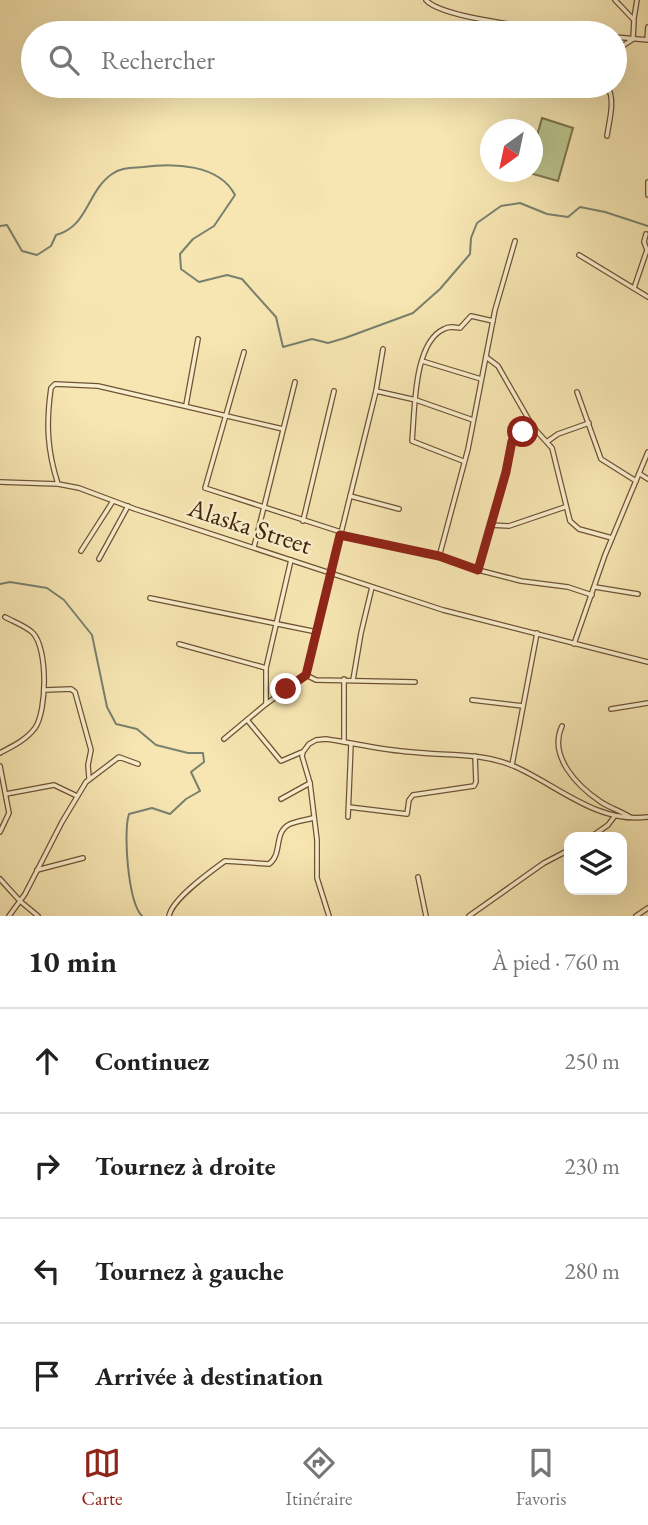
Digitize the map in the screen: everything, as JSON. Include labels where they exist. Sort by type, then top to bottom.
[{"type":"street","points":[[426,0],[435,8],[444,11],[494,21]]},
{"type":"street","points":[[615,0],[634,20]]},
{"type":"street","points":[[633,39],[636,0]]},
{"type":"street","points":[[627,38],[647,40],[648,27]]},
{"type":"street","points":[[627,43],[633,39]]},
{"type":"street","points":[[607,136],[612,98]]},
{"type":"street","points":[[648,182],[648,195]]},
{"type":"street","points":[[634,288],[647,250],[644,246],[646,234]]},
{"type":"street","points":[[439,556],[464,461],[493,321],[515,241]]},
{"type":"street","points":[[579,256],[648,297]]},
{"type":"street","points":[[464,461],[413,443],[422,361],[430,340],[445,327],[460,328],[471,316],[493,321]]},
{"type":"street","points":[[186,405],[198,340]]},
{"type":"street","points":[[224,739],[306,675],[376,391],[383,349]]},
{"type":"street","points":[[244,352],[205,488],[341,534],[439,556],[521,581],[568,587],[592,595]]},
{"type":"street","points":[[486,356],[504,375],[533,427],[548,441],[570,521],[574,526],[612,538]]},
{"type":"street","points":[[422,361],[481,379]]},
{"type":"street","points":[[254,547],[295,382]]},
{"type":"street","points":[[58,484],[47,438],[53,385],[76,383],[98,386],[284,429]]},
{"type":"street","points":[[303,521],[334,391]]},
{"type":"street","points":[[376,391],[416,400],[473,420]]},
{"type":"street","points":[[577,392],[601,459],[636,481]]},
{"type":"street","points":[[548,441],[558,434],[589,423]]},
{"type":"street","points":[[478,570],[512,441],[515,436],[533,427]]},
{"type":"street","points":[[574,644],[612,538],[648,452]]},
{"type":"street","points":[[640,474],[648,479]]},
{"type":"street","name":"Alaska Street","points":[[0,482],[58,484],[79,488],[443,610],[648,662]]},
{"type":"street","points":[[349,496],[399,509]]},
{"type":"street","points":[[81,551],[113,501]]},
{"type":"street","points":[[99,559],[128,506]]},
{"type":"street","points":[[490,525],[509,526],[565,507]]},
{"type":"street","points":[[266,704],[266,668],[292,560]]},
{"type":"street","points":[[353,680],[372,587]]},
{"type":"street","points":[[594,587],[638,594]]},
{"type":"street","points":[[150,598],[317,632]]},
{"type":"street","points":[[0,753],[21,742],[39,722],[44,690],[44,674],[36,637],[5,617]]},
{"type":"street","points":[[512,765],[537,633]]},
{"type":"street","points":[[179,644],[266,668]]},
{"type":"street","points":[[306,675],[316,680],[415,682]]},
{"type":"street","points":[[344,680],[344,742]]},
{"type":"street","points":[[44,690],[71,689],[75,692],[91,750],[89,778]]},
{"type":"street","points":[[472,700],[523,706]]},
{"type":"street","points":[[611,709],[648,703]]},
{"type":"street","points":[[248,721],[281,761],[303,752],[309,744],[321,739],[410,752],[495,758],[614,817],[648,817]]},
{"type":"street","points":[[562,726],[558,735],[563,764],[598,800],[631,819]]},
{"type":"street","points":[[348,817],[351,744]]},
{"type":"street","points":[[303,752],[310,783],[318,848],[317,878],[329,916]]},
{"type":"street","points":[[349,807],[407,814],[409,800],[413,795],[472,787],[476,782],[475,756]]},
{"type":"street","points":[[9,916],[89,778],[119,757],[138,764]]},
{"type":"street","points":[[0,766],[9,813],[0,832]]},
{"type":"street","points":[[281,799],[310,783]]},
{"type":"street","points":[[6,794],[54,785],[77,796]]},
{"type":"street","points":[[599,832],[614,817]]},
{"type":"street","points":[[169,916],[171,909],[191,888],[225,861],[270,864],[276,858],[279,837],[285,827],[313,818]]},
{"type":"street","points":[[472,915],[564,852]]},
{"type":"street","points":[[37,870],[82,858]]},
{"type":"street","points":[[418,877],[426,916]]},
{"type":"street","points":[[0,879],[38,916]]},
{"type":"street","points":[[636,916],[648,908]]},
{"type":"green space","points":[[542,119],[573,128],[558,181],[543,177]]},
{"type":"waterway","points":[[0,226],[7,225],[22,251],[37,255],[51,246],[56,235],[75,224],[104,181],[116,172],[127,168],[168,165],[207,171],[228,185],[235,195],[214,226],[193,239],[180,254],[181,269],[199,282],[227,275],[242,279],[276,317],[283,347],[312,339],[328,343],[413,313],[440,289],[470,254],[471,238],[477,223],[501,206],[520,203],[547,214],[568,217],[580,207],[648,226]]},
{"type":"waterway","points":[[0,584],[10,582],[47,588],[64,600],[92,635],[107,707],[116,724],[137,729],[156,745],[188,753],[203,753],[204,762],[191,772],[200,791],[186,799],[170,814],[152,808],[129,814],[127,836],[130,882],[133,897],[142,916]]},
{"type":"route","points":[[286,689],[306,675],[340,535],[439,556],[478,570],[506,472],[509,450],[515,436],[523,432]]}]
